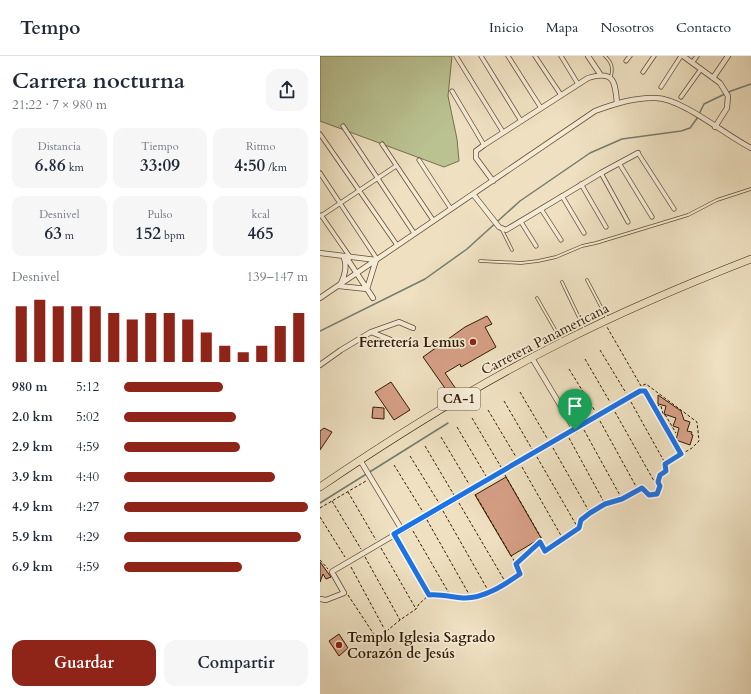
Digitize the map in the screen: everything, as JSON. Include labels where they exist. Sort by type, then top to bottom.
[{"type":"highway","name":"Carretera Panamericana","points":[[320,487],[439,410],[562,342],[690,283],[751,259]]},
{"type":"street","points":[[456,56],[503,132]]},
{"type":"street","points":[[481,56],[521,121]]},
{"type":"street","points":[[508,56],[541,108]]},
{"type":"street","points":[[535,56],[561,95]]},
{"type":"street","points":[[561,56],[578,84]]},
{"type":"street","points":[[588,56],[600,74],[611,78],[616,86],[617,103]]},
{"type":"street","points":[[626,61],[630,56]]},
{"type":"street","points":[[643,72],[654,56]]},
{"type":"street","points":[[661,87],[682,56],[720,83],[728,96],[727,108],[715,127]]},
{"type":"street","points":[[692,63],[697,56]]},
{"type":"street","points":[[712,78],[728,56]]},
{"type":"street","points":[[681,97],[701,69]]},
{"type":"street","points":[[493,181],[476,158],[476,151],[578,84],[588,78],[600,74]]},
{"type":"street","points":[[452,92],[484,145]]},
{"type":"street","points":[[320,298],[595,111],[617,103],[656,98],[672,101],[751,148]]},
{"type":"street","points":[[343,126],[414,234]]},
{"type":"street","points":[[320,134],[397,245]]},
{"type":"street","points":[[382,144],[433,220]]},
{"type":"street","points":[[473,194],[499,227],[506,230],[581,184],[638,153],[674,209]]},
{"type":"street","points":[[419,160],[452,209]]},
{"type":"street","points":[[619,163],[652,217]]},
{"type":"street","points":[[350,257],[321,215],[396,166]]},
{"type":"street","points":[[320,173],[376,260],[367,290]]},
{"type":"street","points":[[601,173],[628,222]]},
{"type":"street","points":[[581,184],[606,227]]},
{"type":"street","points":[[562,196],[584,233]]},
{"type":"street","points":[[541,209],[560,240]]},
{"type":"street","points":[[521,222],[536,246]]},
{"type":"street","points":[[320,253],[376,260]]},
{"type":"street","points":[[342,256],[348,260],[373,298]]},
{"type":"street","points":[[339,286],[343,279],[345,269],[345,259],[342,256]]},
{"type":"street","points":[[339,286],[367,290]]},
{"type":"street","points":[[320,366],[341,350],[371,332],[399,322],[413,328]]},
{"type":"street","points":[[371,332],[390,340]]},
{"type":"street","points":[[532,358],[575,430]]},
{"type":"street","points":[[320,599],[326,600],[344,593],[331,570],[348,562],[640,391]]},
{"type":"street","points":[[360,460],[402,530]]},
{"type":"lane","points":[[605,56],[611,62],[613,69],[611,78]]},
{"type":"lane","points":[[480,261],[521,263],[556,257],[582,246],[688,215],[717,200],[751,189]]},
{"type":"lane","points":[[499,227],[512,250]]},
{"type":"lane","points":[[587,280],[606,322]]},
{"type":"lane","points":[[562,282],[585,331]]},
{"type":"lane","points":[[537,298],[562,342]]},
{"type":"path","points":[[606,322],[641,386],[646,384],[697,422],[698,441],[692,448],[665,464]]},
{"type":"path","points":[[472,418],[542,539],[540,542],[545,551],[563,540],[578,528],[581,520],[605,504],[622,499],[642,488],[649,495],[657,494],[660,486],[658,482],[660,475],[666,471],[665,464],[629,398],[600,350]]},
{"type":"path","points":[[585,359],[654,481],[658,482]]},
{"type":"path","points":[[569,369],[598,416],[638,491]]},
{"type":"path","points":[[640,391],[645,391],[646,394],[651,396],[656,405],[661,406],[663,414],[666,416],[676,432]]},
{"type":"path","points":[[520,392],[590,513]]},
{"type":"path","points":[[646,394],[681,454]]},
{"type":"path","points":[[504,401],[578,528]]},
{"type":"path","points":[[488,410],[563,540]]},
{"type":"path","points":[[582,426],[622,499]]},
{"type":"path","points":[[457,427],[488,480]]},
{"type":"path","points":[[567,435],[605,504]]},
{"type":"path","points":[[344,593],[348,595],[378,639],[400,620],[416,609],[419,604],[429,595],[450,595],[462,598],[470,597],[489,592],[520,574],[516,564],[441,436]]},
{"type":"path","points":[[425,446],[506,583]]},
{"type":"path","points":[[410,456],[489,592]]},
{"type":"path","points":[[394,465],[425,516],[470,597]]},
{"type":"path","points":[[320,508],[371,477]]},
{"type":"path","points":[[348,492],[416,609]]},
{"type":"path","points":[[332,501],[381,584],[400,620]]},
{"type":"path","points":[[320,517],[348,562],[386,632]]},
{"type":"path","points":[[410,525],[450,595]]},
{"type":"path","points":[[394,534],[429,595]]},
{"type":"path","points":[[516,564],[540,542]]},
{"type":"path","points":[[320,560],[328,569],[331,570]]},
{"type":"green space","points":[[320,56],[452,56],[448,96],[457,139],[459,161],[444,167],[320,121]]},
{"type":"building","points":[[487,316],[492,324],[485,327],[496,347],[461,367],[460,364],[445,373],[456,389],[449,394],[423,357],[465,327]]},
{"type":"building","points":[[391,382],[410,410],[394,420],[375,392]]},
{"type":"building","points":[[658,395],[681,411],[684,420],[690,422],[687,431],[692,432],[691,434],[693,435],[690,445],[676,440],[679,428],[673,426],[676,418],[664,414],[666,406],[658,404]]},
{"type":"building","points":[[373,407],[384,408],[384,419],[372,418]]},
{"type":"building","points":[[324,428],[332,432],[320,450],[320,431]]},
{"type":"building","points":[[506,477],[541,538],[511,556],[475,495]]},
{"type":"building","points":[[320,562],[331,577],[326,579],[323,574],[320,582]]},
{"type":"building","name":"Templo Iglesia Sagrado Corazón de Jesús","points":[[339,634],[348,648],[339,656],[329,641]]},
{"type":"waterway","points":[[699,114],[704,104],[731,91],[751,84]]},
{"type":"waterway","points":[[320,331],[425,279],[467,249],[520,201],[590,153],[622,139],[681,131],[690,128],[698,117]]},
{"type":"waterway","points":[[320,503],[448,423]]},
{"type":"place","name":"Ferretería Lemus","points":[[473,342]]},
{"type":"place","name":"Templo Iglesia Sagrado Corazón de Jesús","points":[[339,645]]},
{"type":"route","points":[[640,391],[645,391],[681,454],[665,464],[666,471],[660,475],[658,482],[660,486],[657,494],[653,496],[649,495],[642,488],[622,499],[605,504],[590,513],[581,520],[579,528],[545,551],[540,542],[516,564],[520,574],[506,583],[489,592],[467,598],[429,595],[394,534],[575,430],[640,391]]}]
